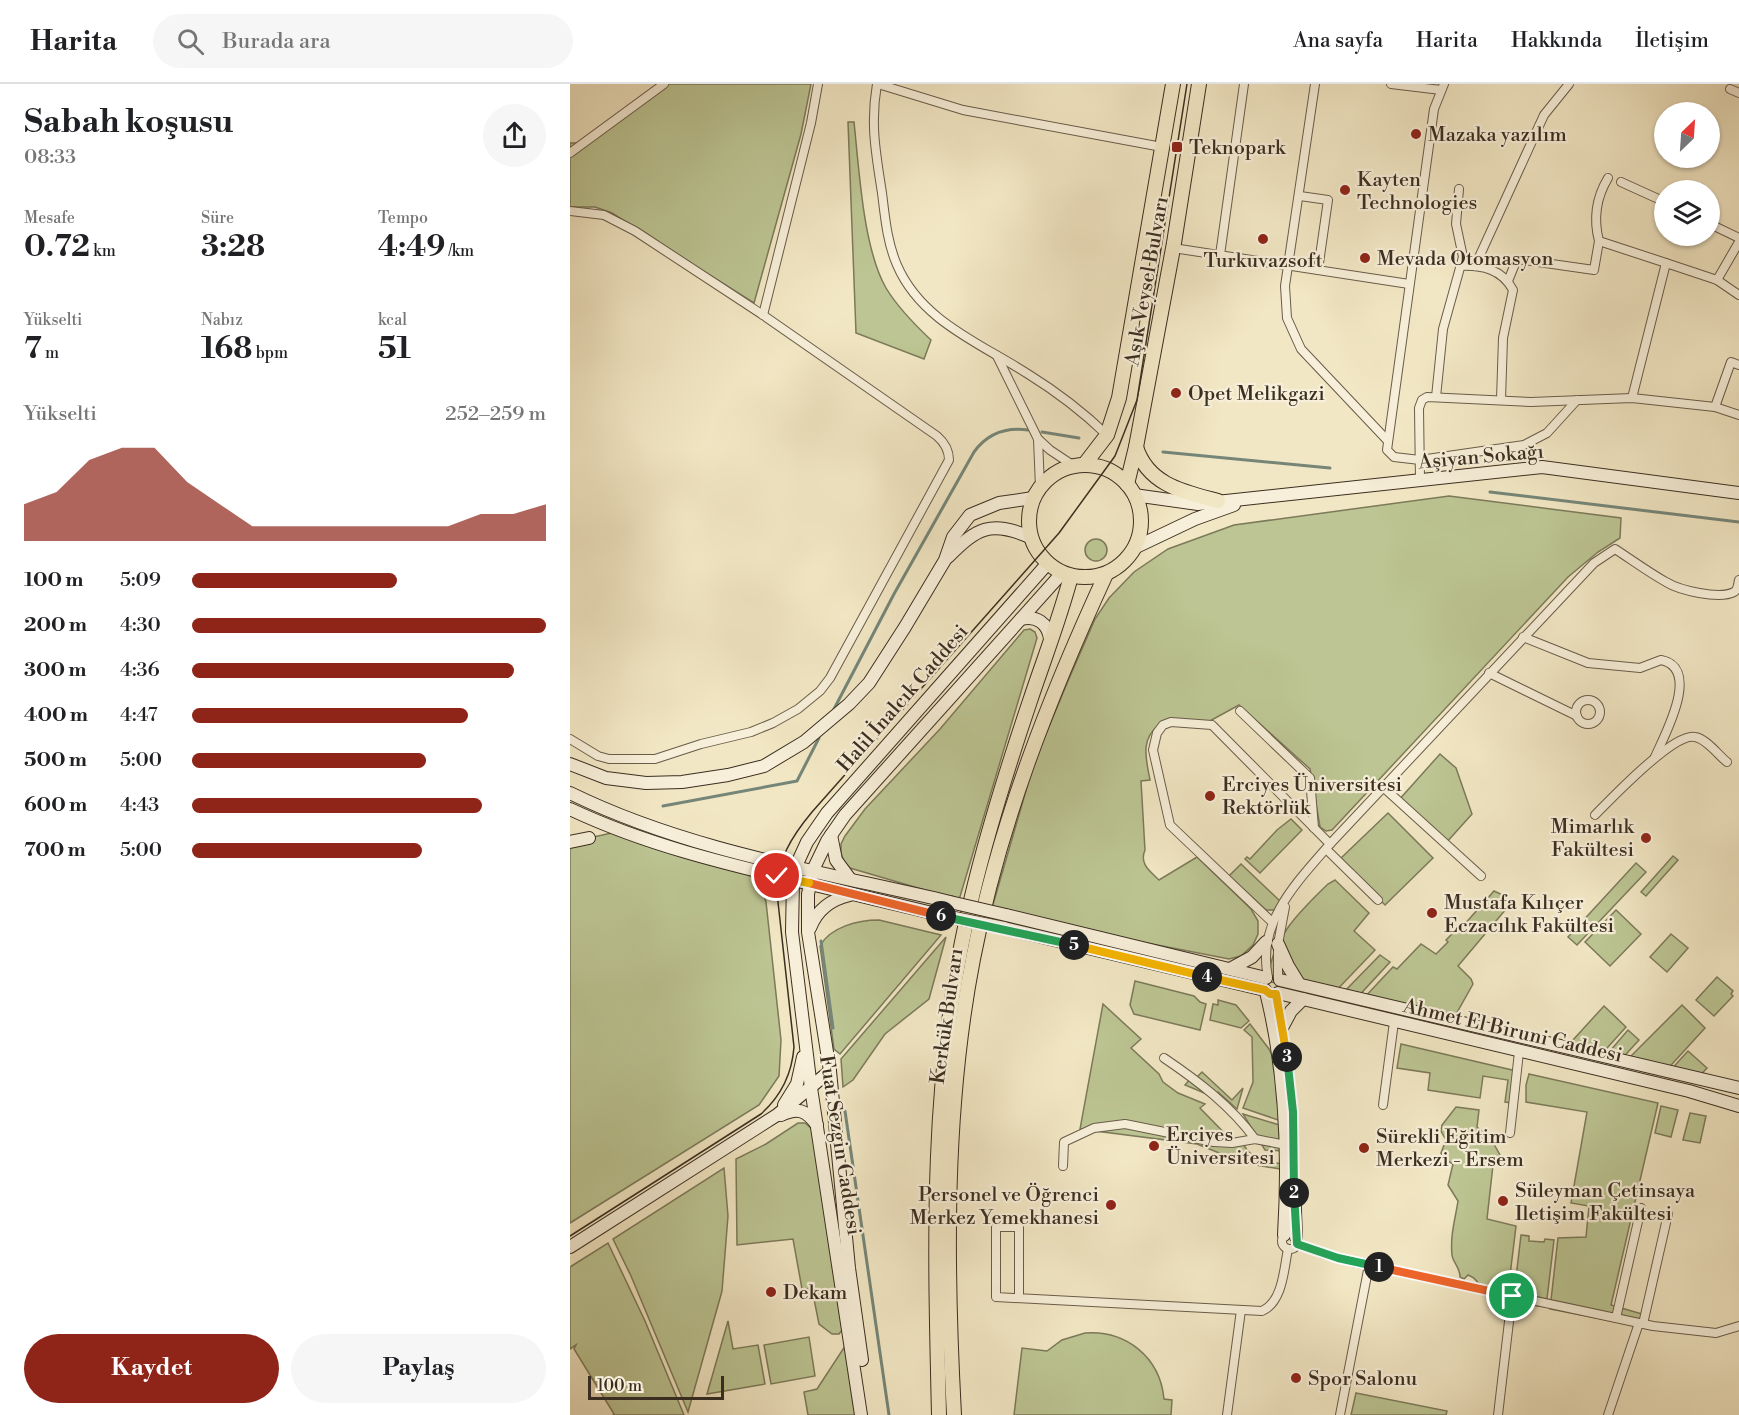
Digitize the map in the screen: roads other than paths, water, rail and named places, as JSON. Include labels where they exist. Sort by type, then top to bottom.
[{"type":"main road","name":"Aşık Veysel Bulvarı","points":[[1079,466],[1107,435],[1119,398],[1173,84]]},
{"type":"main road","name":"Aşık Veysel Bulvarı","points":[[1130,489],[1173,248],[1199,84]]},
{"type":"main road","points":[[1136,447],[1141,460],[1156,478],[1180,490],[1218,501]]},
{"type":"main road","points":[[1079,466],[1098,466],[1116,474],[1130,489],[1138,501],[1141,518],[1140,536],[1121,565],[1106,574],[1089,578],[1067,574],[1048,563],[1040,555],[1030,537],[1028,517],[1036,493],[1044,482],[1059,470],[1079,466]]},
{"type":"main road","name":"Kerkük Bulvarı","points":[[939,1415],[936,1163],[949,1017],[960,950],[982,858],[1050,639],[1064,606],[1067,574]]},
{"type":"main road","name":"Kerkük Bulvarı","points":[[954,1415],[950,1273],[951,1147],[958,1060],[973,958],[995,864],[1021,778],[1048,707],[1106,574]]},
{"type":"street","points":[[570,153],[664,84]]},
{"type":"street","points":[[763,315],[811,123],[818,84]]},
{"type":"street","points":[[1107,435],[1060,395],[960,335],[916,296],[897,266],[887,235],[872,124],[877,84],[963,110],[1162,147]]},
{"type":"street","points":[[1220,255],[1244,84]]},
{"type":"street","points":[[1315,84],[1290,266],[1285,286],[1286,308],[1300,349],[1387,440]]},
{"type":"street","points":[[1390,84],[1443,87],[1434,109],[1387,450],[1392,456],[1420,460],[1530,443],[1547,433],[1577,400]]},
{"type":"street","points":[[1475,266],[1544,115],[1569,84]]},
{"type":"street","points":[[1730,89],[1739,93]]},
{"type":"street","points":[[1508,281],[1517,259],[1594,270],[1599,241],[1595,224],[1596,206],[1608,178]]},
{"type":"street","points":[[1621,182],[1654,197]]},
{"type":"street","points":[[1436,397],[1443,329],[1463,257],[1456,224],[1459,189]]},
{"type":"street","points":[[1300,196],[1328,200],[1318,270]]},
{"type":"street","points":[[570,211],[594,213],[625,224],[763,315],[937,436],[947,448],[949,460],[830,678],[820,691],[798,709],[757,730],[701,744],[655,759],[609,759],[598,756],[570,739]]},
{"type":"street","points":[[1717,280],[1739,240],[1720,230]]},
{"type":"street","points":[[1599,241],[1717,280],[1739,295]]},
{"type":"street","points":[[1173,248],[1409,284]]},
{"type":"street","points":[[1632,398],[1666,263]]},
{"type":"street","points":[[1460,267],[1475,266],[1494,270],[1508,281],[1513,290],[1503,338],[1501,400]]},
{"type":"street","points":[[997,356],[1038,439],[1050,450],[1079,466]]},
{"type":"street","points":[[1715,407],[1731,362],[1739,365]]},
{"type":"street","points":[[1420,480],[1419,405],[1424,398],[1531,402],[1632,398],[1715,407],[1739,415]]},
{"type":"street","points":[[570,764],[606,778],[646,783],[682,782],[728,775],[764,766],[804,742],[842,711],[868,683],[945,560],[953,537],[970,515],[999,503],[1036,493],[1038,439]]},
{"type":"street","name":"Aşiyan Sokağı","points":[[1130,489],[1198,504],[1542,467],[1739,494]]},
{"type":"street","name":"Aşiyan Sokağı","points":[[1134,548],[1195,519],[1261,498]]},
{"type":"street","points":[[945,560],[967,538],[986,528],[1011,529],[1030,537]]},
{"type":"street","points":[[1292,1238],[1282,1244],[1293,1248],[1282,1074],[1272,985],[1272,922],[1291,890],[1383,787],[1583,573],[1615,549],[1668,584],[1698,592],[1714,595],[1734,592],[1739,580]]},
{"type":"street","name":"Halil İnalcık Caddesi","points":[[793,880],[796,866],[807,842],[827,813],[1048,563]]},
{"type":"street","name":"Halil İnalcık Caddesi","points":[[809,884],[813,870],[831,835],[857,802],[1021,619],[1067,574]]},
{"type":"street","points":[[1021,619],[1034,618],[1042,621],[1048,629],[1050,639]]},
{"type":"street","points":[[1523,637],[1588,663],[1640,668],[1661,660],[1673,666],[1679,677],[1681,690],[1655,757]]},
{"type":"street","points":[[1489,673],[1577,716]]},
{"type":"street","points":[[1240,711],[1310,778],[1314,828]]},
{"type":"street","points":[[1272,922],[1170,825],[1153,750],[1158,730],[1163,725],[1171,722],[1212,725],[1314,828],[1328,847],[1378,900]]},
{"type":"street","points":[[1595,815],[1655,757],[1683,738],[1691,736],[1703,740],[1727,762]]},
{"type":"street","points":[[1383,787],[1481,876]]},
{"type":"street","points":[[570,793],[621,816],[665,832],[850,879]]},
{"type":"street","points":[[570,809],[660,845],[852,894]]},
{"type":"street","points":[[831,835],[836,860],[850,879]]},
{"type":"street","points":[[570,842],[589,838]]},
{"type":"street","name":"Ahmet El Biruni Caddesi","points":[[850,879],[1230,969],[1303,999],[1689,1091],[1739,1106]]},
{"type":"street","name":"Fuat Sezgin Caddesi","points":[[793,880],[792,932],[811,1088],[861,1415]]},
{"type":"street","name":"Fuat Sezgin Caddesi","points":[[809,884],[808,932],[830,1071],[849,1268],[869,1415]]},
{"type":"street","points":[[1291,890],[1265,958],[1283,1026],[1292,1101],[1292,1238]]},
{"type":"street","points":[[808,932],[815,917],[826,905],[852,894]]},
{"type":"street","name":"Ahmet El Biruni Caddesi","points":[[852,894],[945,916],[1272,985],[1299,984],[1739,1088]]},
{"type":"street","points":[[1230,969],[1272,943]]},
{"type":"street","points":[[1272,943],[1299,984]]},
{"type":"street","points":[[1283,1026],[1291,1011],[1303,999]]},
{"type":"street","points":[[1383,1105],[1394,1022]]},
{"type":"street","points":[[764,1124],[785,1104],[797,1084],[805,1040]]},
{"type":"street","points":[[1510,1133],[1519,1052]]},
{"type":"street","points":[[1164,1058],[1233,1112],[1255,1139]]},
{"type":"street","points":[[570,1247],[764,1124],[830,1071]]},
{"type":"street","points":[[764,1124],[791,1111],[802,1112],[810,1116],[817,1125]]},
{"type":"street","points":[[1063,1166],[1064,1142],[1084,1131],[1105,1126],[1135,1125],[1214,1142],[1232,1143],[1255,1139],[1286,1145]]},
{"type":"street","points":[[1616,1318],[1641,1208]]},
{"type":"street","points":[[1608,1415],[1641,1323],[1668,1214]]},
{"type":"street","points":[[1019,1298],[1019,1227],[996,1227],[996,1297],[1262,1311],[1272,1305],[1277,1296],[1288,1248]]},
{"type":"street","points":[[1292,1238],[1323,1254],[1641,1323],[1709,1333],[1723,1332],[1739,1326]]},
{"type":"street","points":[[1340,1415],[1369,1265]]},
{"type":"street","points":[[1498,1415],[1512,1296]]},
{"type":"street","points":[[1227,1415],[1241,1310]]},
{"type":"waterway","points":[[834,709],[894,594],[974,452],[991,436],[998,433],[1028,430]]},
{"type":"waterway","points":[[1042,432],[1079,438]]},
{"type":"waterway","points":[[1163,452],[1330,468]]},
{"type":"waterway","points":[[1490,492],[1739,522]]},
{"type":"waterway","points":[[663,806],[797,781],[819,738]]},
{"type":"waterway","points":[[821,941],[833,1028]]},
{"type":"waterway","points":[[845,1111],[889,1415]]},
{"type":"tram line","points":[[570,1236],[761,1114],[780,1092],[791,1066],[794,1047],[777,893],[782,860],[798,830],[812,812],[1059,533],[1115,456],[1137,400],[1187,84]]},
{"type":"place","name":"Mazaka yazılım","points":[[1416,134]]},
{"type":"place","name":"Teknopark","points":[[1177,147]]},
{"type":"place","name":"Kayten Technologies","points":[[1345,190]]},
{"type":"place","name":"Turkuvazsoft","points":[[1263,239]]},
{"type":"place","name":"Mevada Otomasyon","points":[[1365,258]]},
{"type":"place","name":"Opet Melikgazi","points":[[1176,393]]},
{"type":"place","name":"Erciyes Üniversitesi Rektörlük","points":[[1210,796]]},
{"type":"place","name":"Mimarlık Fakültesi","points":[[1646,838]]},
{"type":"place","name":"Mustafa Kılıçer Eczacılık Fakültesi","points":[[1432,913]]},
{"type":"place","name":"Erciyes Üniversitesi","points":[[1154,1146]]},
{"type":"place","name":"Sürekli Eğitim Merkezi - Ersem","points":[[1364,1148]]},
{"type":"place","name":"Süleyman Çetinsaya Iletişim Fakültesi","points":[[1503,1201]]},
{"type":"place","name":"Personel ve Öğrenci Merkez Yemekhanesi","points":[[1111,1205]]},
{"type":"place","name":"Dekam","points":[[771,1292]]},
{"type":"place","name":"Spor Salonu","points":[[1296,1378]]}]
